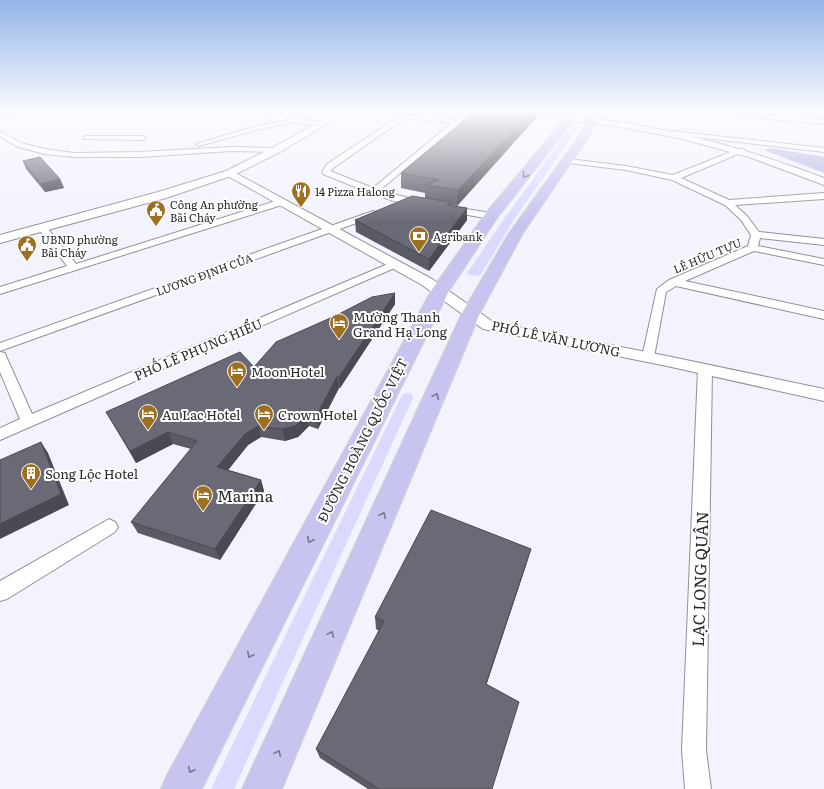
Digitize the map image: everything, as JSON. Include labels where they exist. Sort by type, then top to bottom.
[{"type":"main road","name":"ĐƯỜNG HOÀNG QUỐC VIỆT","points":[[181,789],[440,291],[491,216],[552,149]]},
{"type":"main road","points":[[262,789],[471,313],[516,234],[576,149]]},
{"type":"main road","points":[[0,239],[162,195],[230,173],[276,150]]},
{"type":"street","points":[[30,149],[56,153],[108,155],[226,149],[276,150]]},
{"type":"street","points":[[56,153],[64,149]]},
{"type":"street","points":[[355,149],[330,166],[326,172],[374,191],[408,202],[491,216]]},
{"type":"street","points":[[374,191],[425,149]]},
{"type":"street","points":[[734,149],[787,167],[824,182]]},
{"type":"street","points":[[813,149],[824,150]]},
{"type":"street","points":[[674,178],[742,151]]},
{"type":"street","name":"LÊ HỮU TỰU","points":[[568,161],[626,168],[674,178],[728,203],[744,218],[756,235],[753,248],[734,258],[673,282],[661,291],[648,357]]},
{"type":"street","name":"PHỐ LÊ VĂN LƯƠNG","points":[[230,173],[427,282],[488,326],[648,357],[824,395]]},
{"type":"street","points":[[728,203],[824,196]]},
{"type":"street","points":[[0,291],[282,202]]},
{"type":"street","name":"LƯƠNG ĐỊNH CỦA","points":[[0,347],[408,202]]},
{"type":"street","points":[[42,227],[73,267]]},
{"type":"street","points":[[756,235],[824,242]]},
{"type":"street","points":[[753,248],[824,262]]},
{"type":"street","name":"PHỐ LÊ PHỤNG HIỂU","points":[[0,434],[395,264]]},
{"type":"street","points":[[673,282],[824,315]]},
{"type":"street","points":[[0,356],[28,422]]},
{"type":"street","name":"LẠC LONG QUÂN","points":[[698,789],[694,750],[705,369]]},
{"type":"street","points":[[0,592],[109,527]]},
{"type":"shaded area","points":[[555,149],[563,149],[515,218],[480,276],[468,275],[467,273]]},
{"type":"shaded area","points":[[776,149],[824,157],[824,173],[764,150]]},
{"type":"shaded area","points":[[407,393],[412,394],[413,398],[234,789],[211,789],[402,395]]},
{"type":"building","points":[[430,149],[497,149],[458,190],[425,185],[439,180],[401,173]]},
{"type":"building","points":[[40,157],[60,179],[41,184],[23,161]]},
{"type":"building","name":"Agribank","points":[[412,196],[450,202],[447,205],[467,208],[429,259],[355,220]]},
{"type":"building","points":[[395,293],[339,377],[337,376],[316,417],[307,415],[295,426],[282,429],[258,426],[245,434],[217,467],[261,480],[215,549],[131,522],[197,441],[168,432],[130,451],[106,412],[240,352],[254,367],[276,342],[335,316],[372,297]]},
{"type":"building","name":"Song Lộc Hotel","points":[[41,442],[61,494],[0,524],[0,460]]},
{"type":"building","points":[[431,510],[531,549],[486,684],[519,702],[492,789],[379,789],[316,749],[384,621],[375,617]]},
{"type":"place","name":"14 Pizza Halong","points":[[301,208]]},
{"type":"place","name":"Công An phường Bãi Cháy","points":[[156,227]]},
{"type":"place","name":"Agribank","points":[[419,253]]},
{"type":"place","name":"UBND phường Bãi Cháy","points":[[27,262]]},
{"type":"place","name":"Mường Thanh Grand Hạ Long","points":[[339,340]]},
{"type":"place","name":"Moon Hotel","points":[[237,388]]},
{"type":"place","name":"Au Lac Hotel","points":[[148,431]]},
{"type":"place","name":"Crown Hotel","points":[[264,431]]},
{"type":"place","name":"Song Lộc Hotel","points":[[31,490]]},
{"type":"place","name":"Marina","points":[[203,512]]}]
